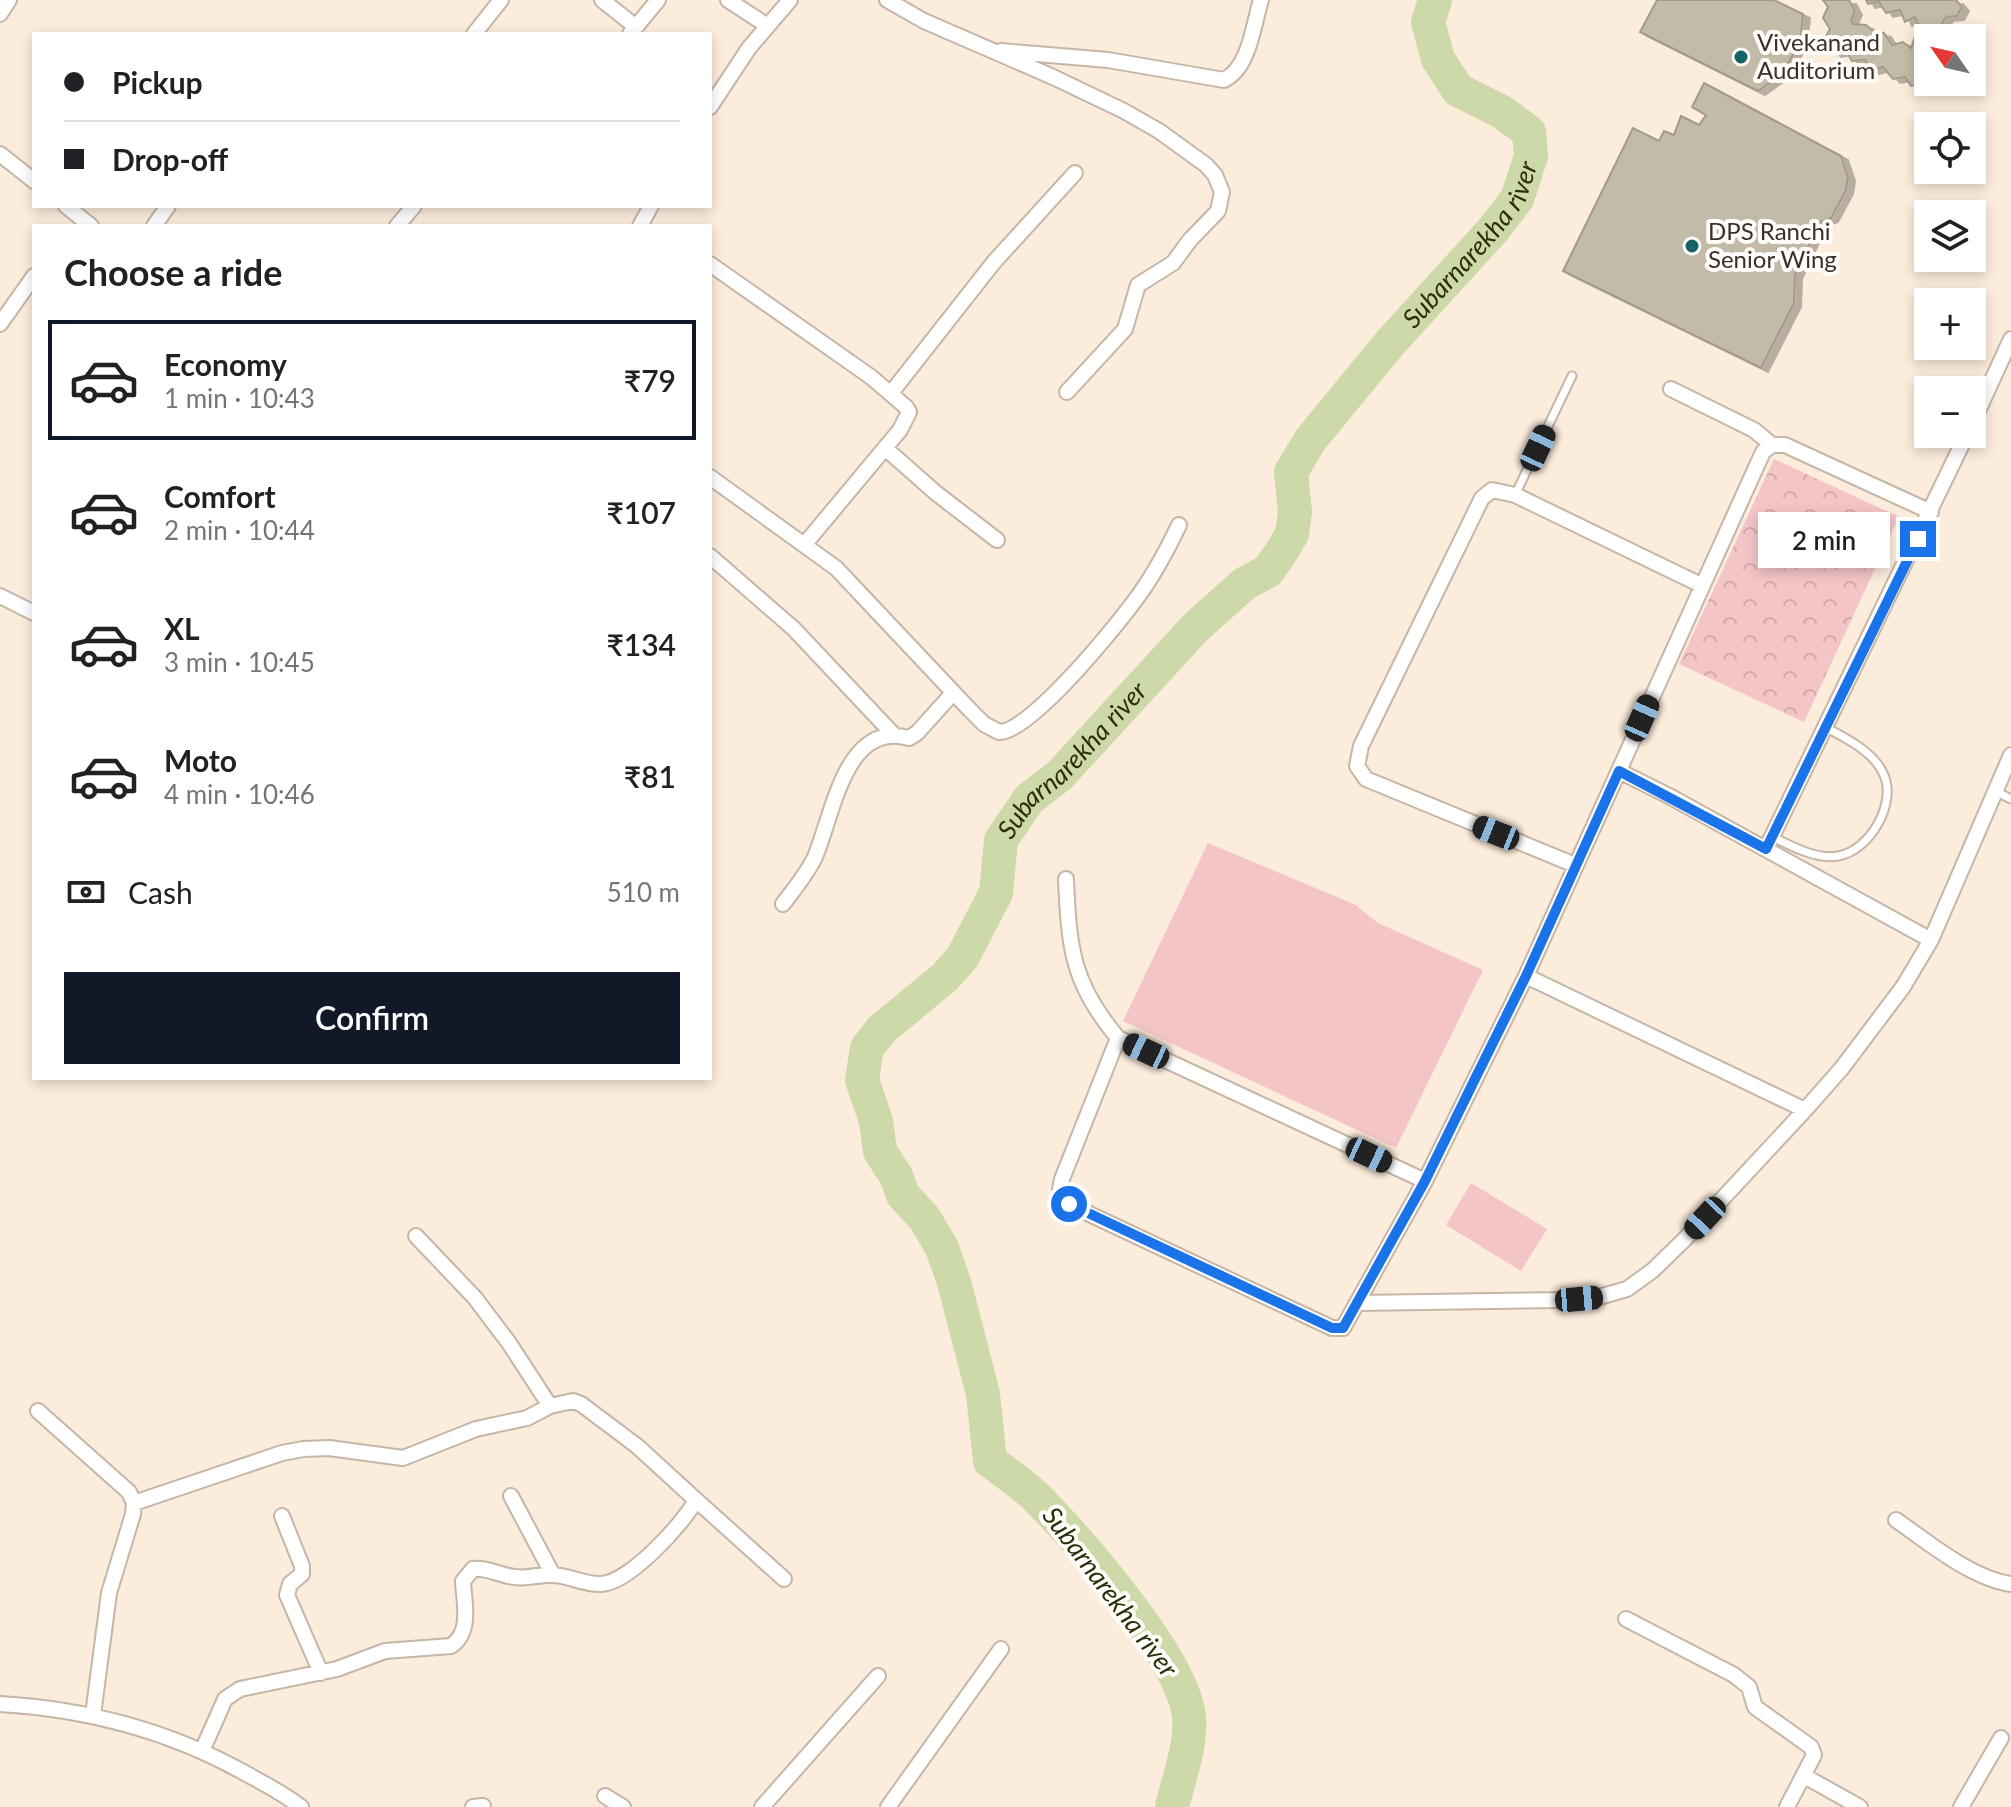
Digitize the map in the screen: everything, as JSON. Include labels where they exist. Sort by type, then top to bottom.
[{"type":"street","points":[[0,14],[9,0]]},
{"type":"street","points":[[476,32],[501,0]]},
{"type":"street","points":[[602,0],[633,30],[658,0]]},
{"type":"street","points":[[728,0],[766,25]]},
{"type":"street","points":[[712,104],[766,25],[790,0]]},
{"type":"street","points":[[887,0],[924,21],[1053,77],[1159,131],[1215,175],[1222,192],[1218,211],[1173,263],[1138,285],[1125,329],[1067,392]]},
{"type":"street","points":[[991,50],[1158,66],[1224,80],[1243,60],[1261,0]]},
{"type":"street","points":[[0,154],[32,179]]},
{"type":"street","points":[[891,393],[994,262],[1075,173]]},
{"type":"street","points":[[399,224],[412,208]]},
{"type":"street","points":[[712,265],[891,393],[909,412],[905,423],[804,545]]},
{"type":"street","points":[[0,324],[32,279]]},
{"type":"street","points":[[1986,393],[2011,339]]},
{"type":"street","points":[[1671,389],[1754,430],[1772,445]]},
{"type":"street","points":[[1118,1038],[1062,1179],[1062,1198],[1332,1328],[1343,1328],[1425,1181],[1526,976],[1763,452],[1772,445],[1785,445],[1931,512]]},
{"type":"street","points":[[885,448],[936,493],[997,540]]},
{"type":"street","points":[[1769,843],[1961,448]]},
{"type":"street","points":[[712,478],[836,568],[953,693],[991,729],[1007,732],[1037,712],[1138,598],[1165,555],[1179,525]]},
{"type":"street","points":[[1575,865],[1366,779],[1357,766],[1361,746],[1482,498],[1492,490],[1515,495],[1701,585]]},
{"type":"street","points":[[712,558],[794,629],[892,733],[909,738],[917,733],[953,693]]},
{"type":"street","points":[[0,596],[32,612]]},
{"type":"street","points":[[783,904],[813,860],[841,784],[857,755],[870,740],[892,733]]},
{"type":"street","points":[[1357,1303],[1599,1297],[1627,1289],[1652,1271],[1805,1110],[1903,987],[1931,940],[2011,755]]},
{"type":"street","points":[[1619,771],[1769,843],[1931,940]]},
{"type":"street","points":[[1066,879],[1068,927],[1075,967],[1083,990],[1118,1038],[1425,1181]]},
{"type":"street","points":[[1526,976],[1805,1110]]},
{"type":"street","points":[[416,1236],[475,1298],[550,1406]]},
{"type":"street","points":[[134,1503],[282,1453],[303,1449],[329,1448],[403,1458],[476,1429],[527,1418],[550,1406],[573,1401],[637,1446],[784,1579]]},
{"type":"street","points":[[38,1411],[129,1492],[134,1503],[109,1593],[93,1715]]},
{"type":"street","points":[[511,1496],[553,1575]]},
{"type":"street","points":[[202,1751],[225,1699],[231,1693],[347,1666],[385,1651],[451,1646],[458,1641],[465,1628],[463,1581],[473,1569],[481,1568],[523,1578],[553,1575],[588,1583],[616,1581],[630,1573],[683,1519],[696,1500]]},
{"type":"street","points":[[282,1516],[302,1566],[302,1574],[290,1584],[287,1595],[321,1673]]},
{"type":"street","points":[[1896,1520],[1973,1570],[1993,1581],[2011,1584]]},
{"type":"street","points":[[1626,1619],[1718,1665],[1749,1687],[1755,1707],[1811,1747],[1814,1755],[1787,1807]]},
{"type":"street","points":[[888,1807],[1001,1649]]},
{"type":"street","points":[[762,1807],[878,1676]]},
{"type":"street","points":[[0,1704],[93,1715],[166,1736],[202,1751],[287,1796],[301,1807]]},
{"type":"street","points":[[1961,1807],[2001,1738]]},
{"type":"street","points":[[1804,1776],[1860,1807]]},
{"type":"street","points":[[605,1796],[623,1807]]},
{"type":"lane","points":[[1515,495],[1572,376]]},
{"type":"lane","points":[[1769,843],[1837,856],[1860,845],[1881,817],[1887,801],[1883,772],[1867,753],[1825,727]]},
{"type":"lane","points":[[1995,791],[2011,799]]},
{"type":"green space","points":[[1774,459],[1899,517],[1804,722],[1679,664]]},
{"type":"green space","points":[[1208,843],[1356,905],[1378,923],[1483,970],[1396,1148],[1123,1021]]},
{"type":"green space","points":[[1471,1183],[1547,1229],[1521,1271],[1446,1225]]},
{"type":"building","name":"Vivekanand Auditorium","points":[[1657,0],[1774,0],[1803,14],[1800,42],[1783,73],[1758,91],[1640,32]]},
{"type":"building","points":[[1823,0],[1849,0],[1855,11],[1851,20],[1853,24],[1866,25],[1873,31],[1884,33],[1892,45],[1903,42],[1911,48],[1914,39],[1914,85],[1911,86],[1905,77],[1893,79],[1883,67],[1872,70],[1865,60],[1852,61],[1846,51],[1834,53],[1824,40],[1830,29],[1823,18],[1828,7]]},
{"type":"building","points":[[1866,0],[1956,0],[1962,7],[1957,16],[1946,17],[1942,24],[1918,24],[1915,17],[1905,22],[1900,10],[1886,13],[1879,2],[1868,4]]},
{"type":"building","name":"DPS Ranchi Senior Wing","points":[[1704,83],[1841,156],[1848,177],[1846,190],[1831,218],[1820,222],[1795,275],[1794,303],[1761,368],[1563,271],[1633,128],[1659,141],[1664,131],[1674,135],[1681,116],[1699,125],[1706,115],[1692,107]]},
{"type":"waterway","name":"Subarnarekha river","points":[[1172,1807],[1188,1739],[1189,1717],[1183,1693],[1150,1634],[1079,1543],[1038,1499],[990,1461],[983,1394],[954,1282],[942,1248],[925,1219],[903,1195],[896,1176],[880,1151],[876,1121],[862,1080],[867,1048],[881,1030],[945,977],[962,958],[996,893],[1001,840],[1029,799],[1060,775],[1195,628],[1244,584],[1268,571],[1292,534],[1295,512],[1291,472],[1311,439],[1390,343],[1493,230],[1517,199],[1531,156],[1529,132],[1502,112],[1458,90],[1438,59],[1428,22],[1435,0]]},
{"type":"place","name":"Vivekanand Auditorium","points":[[1741,57]]},
{"type":"place","name":"DPS Ranchi Senior Wing","points":[[1692,246]]},
{"type":"route","points":[[1069,1204],[1332,1328],[1343,1328],[1425,1181],[1526,976],[1619,771],[1766,849],[1918,539]]}]
